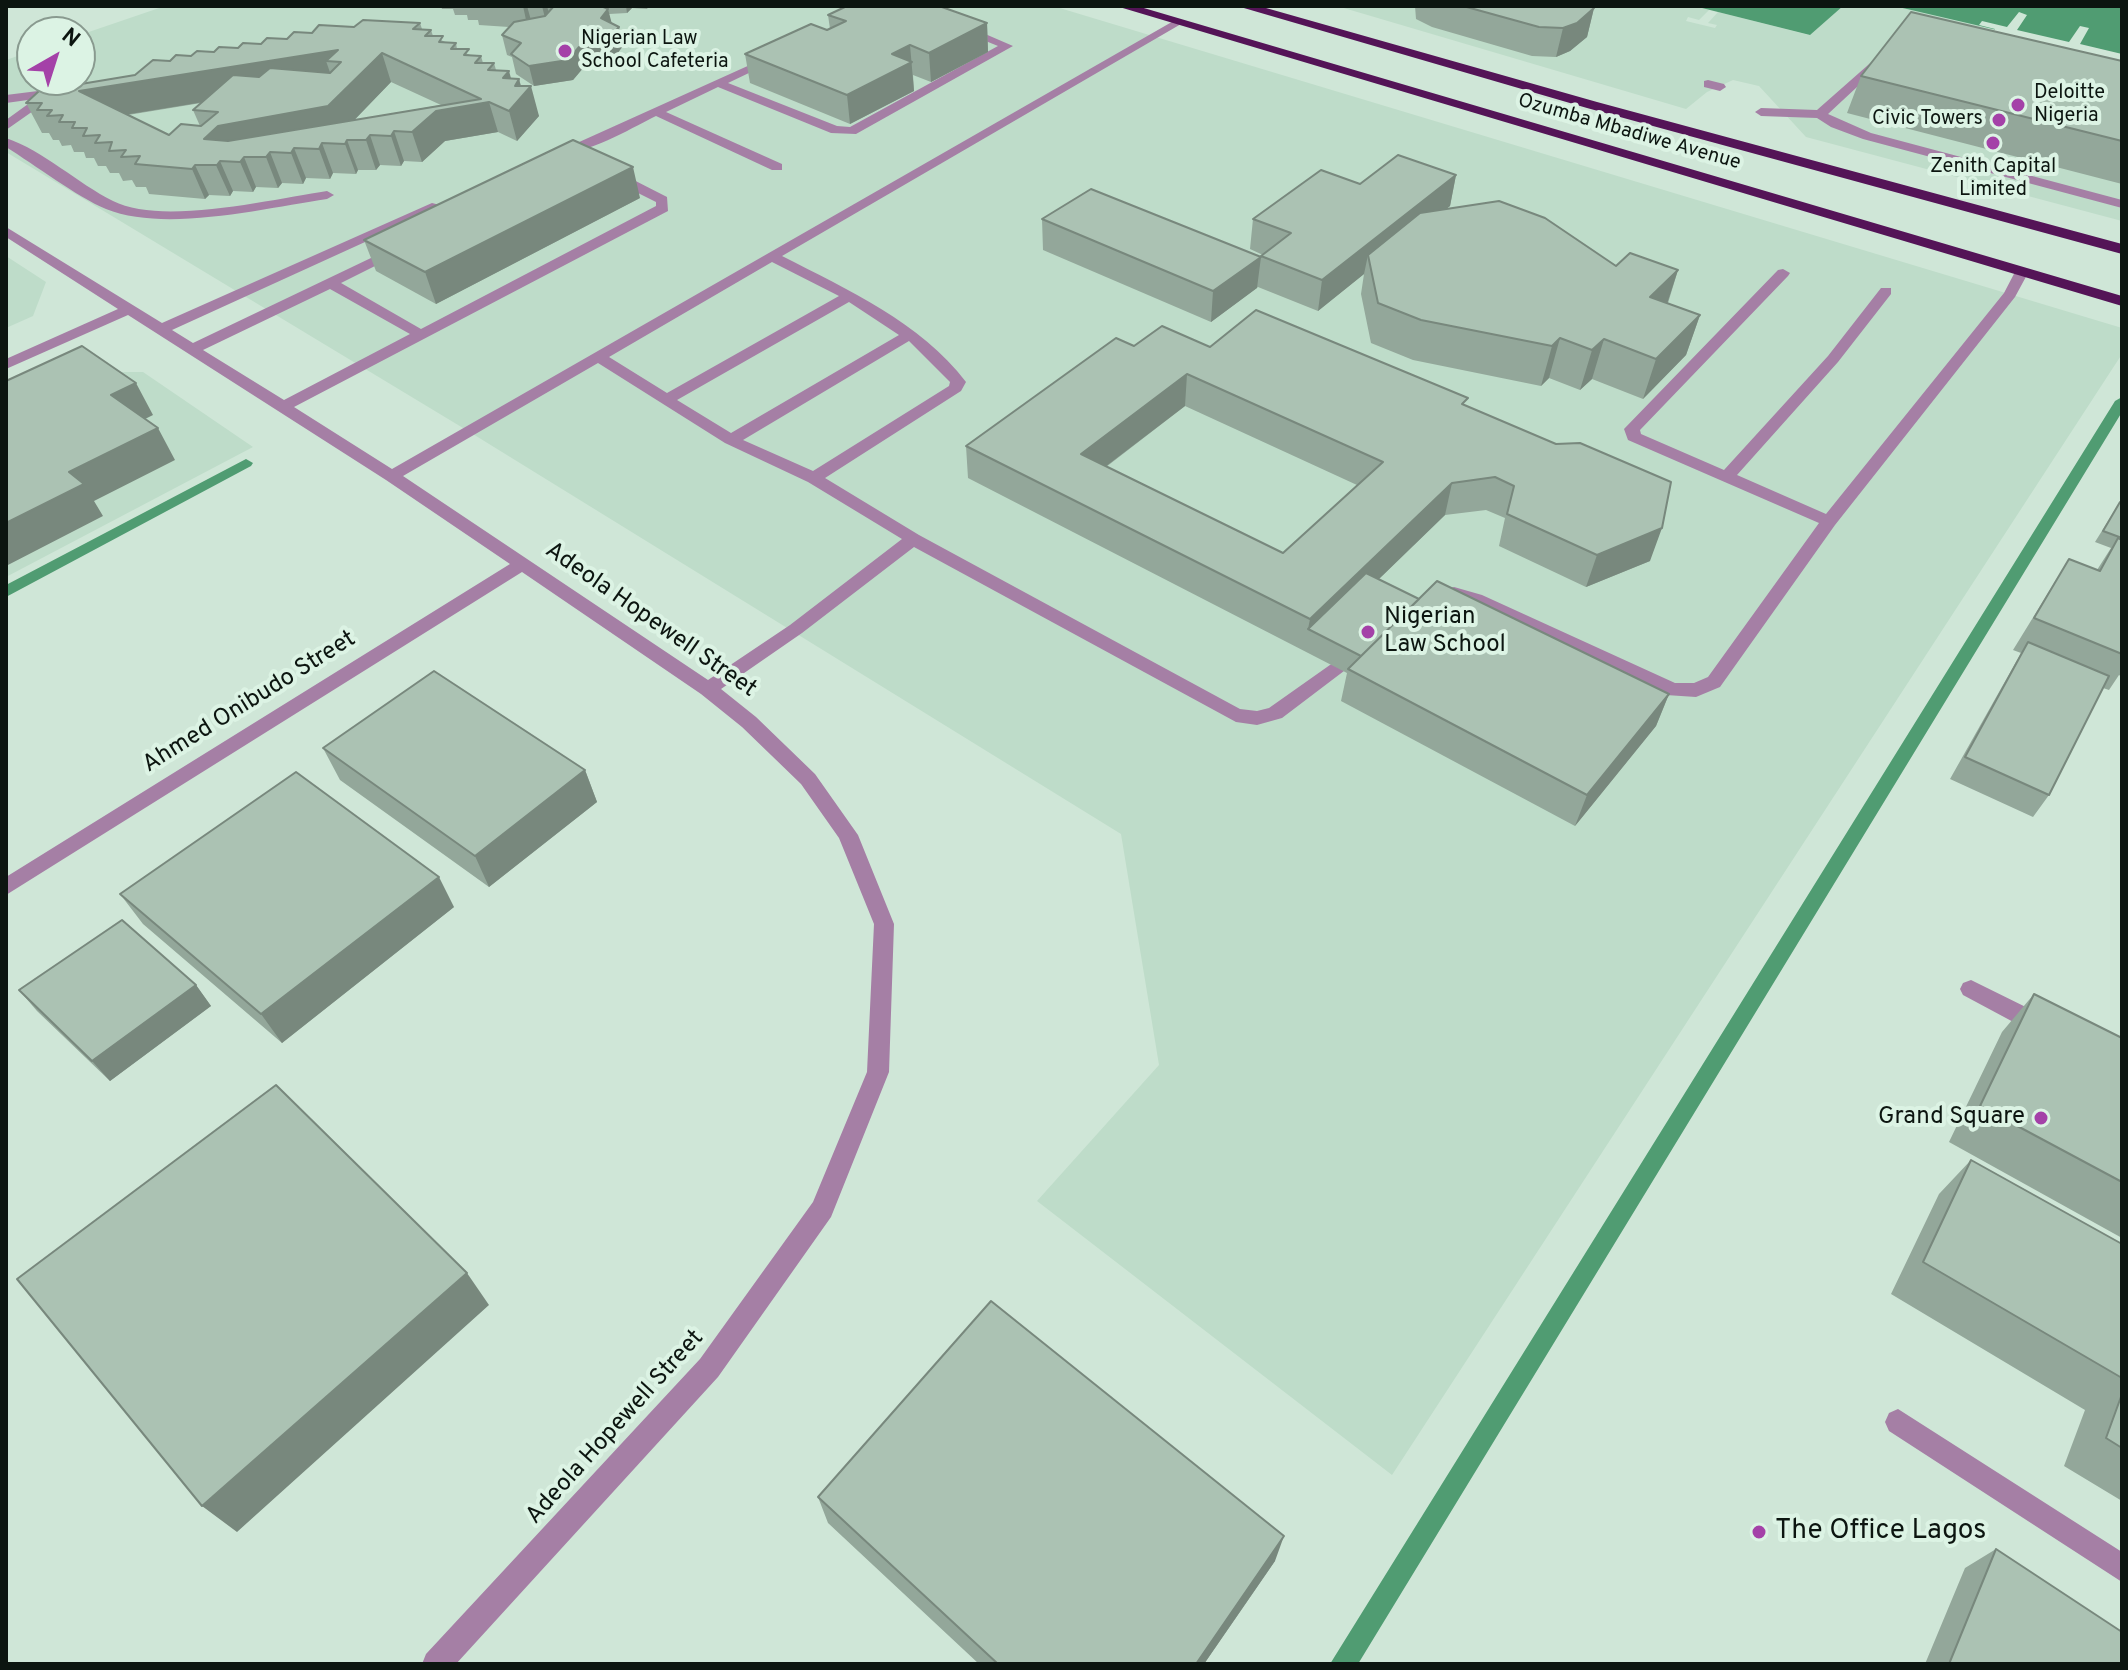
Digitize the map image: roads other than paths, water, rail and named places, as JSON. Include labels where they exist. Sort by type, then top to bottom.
[{"type":"highway","name":"Ozumba Mbadiwe Avenue","points":[[1123,6],[2122,301]]},
{"type":"highway","name":"Ozumba Mbadiwe Avenue","points":[[1244,6],[1592,105],[2122,249]]},
{"type":"street","points":[[720,84],[835,130],[852,131],[1007,46],[947,22]]},
{"type":"street","points":[[392,476],[1177,22]]},
{"type":"street","points":[[545,155],[558,149],[580,147],[720,84],[791,48]]},
{"type":"street","points":[[1820,114],[1892,49]]},
{"type":"street","points":[[6,99],[32,96]]},
{"type":"street","points":[[6,126],[46,96]]},
{"type":"street","points":[[657,112],[777,167]]},
{"type":"street","points":[[1761,112],[1820,114],[1835,124],[1867,136],[2122,204]]},
{"type":"street","points":[[6,142],[111,206],[138,212],[177,216],[327,195]]},
{"type":"street","points":[[281,408],[663,208],[662,200],[591,164],[574,160],[561,167]]},
{"type":"street","points":[[159,330],[451,199]]},
{"type":"street","name":"Adeola Hopewell Street","points":[[6,231],[392,476],[708,689],[749,722],[808,779],[848,835],[884,924],[878,1072],[822,1209],[709,1368],[436,1664]]},
{"type":"street","points":[[191,350],[411,242]]},
{"type":"street","points":[[773,257],[848,297],[909,335],[958,382],[956,388],[814,478]]},
{"type":"street","points":[[1783,273],[1632,429],[1634,437],[1829,521]]},
{"type":"street","points":[[1425,606],[1438,597],[1454,593],[1476,599],[1673,690],[1696,690],[1714,682],[1829,521],[2010,294],[2021,273]]},
{"type":"street","points":[[330,283],[422,335]]},
{"type":"street","points":[[1726,477],[1833,359],[1886,291]]},
{"type":"street","points":[[667,399],[848,297]]},
{"type":"street","points":[[6,365],[127,310]]},
{"type":"street","points":[[731,440],[909,335]]},
{"type":"street","points":[[599,357],[731,440],[814,478],[913,539],[1236,715],[1257,718],[1275,713],[1375,641]]},
{"type":"street","points":[[708,689],[796,629],[913,539]]},
{"type":"street","name":"Ahmed Onibudo Street","points":[[6,887],[522,564]]},
{"type":"street","points":[[1971,989],[2054,1032]]},
{"type":"street","points":[[1898,1422],[2122,1568]]},
{"type":"waterway","points":[[1343,1664],[2122,401]]},
{"type":"waterway","points":[[6,592],[246,463]]},
{"type":"place","name":"Nigerian Law School Cafeteria","points":[[565,51]]},
{"type":"place","name":"Deloitte Nigeria","points":[[2018,105]]},
{"type":"place","name":"Civic Towers","points":[[1999,120]]},
{"type":"place","name":"Zenith Capital Limited","points":[[1993,143]]},
{"type":"place","name":"Nigerian Law School","points":[[1368,632]]},
{"type":"place","name":"Grand Square","points":[[2041,1118]]},
{"type":"place","name":"The Office Lagos","points":[[1759,1532]]}]
